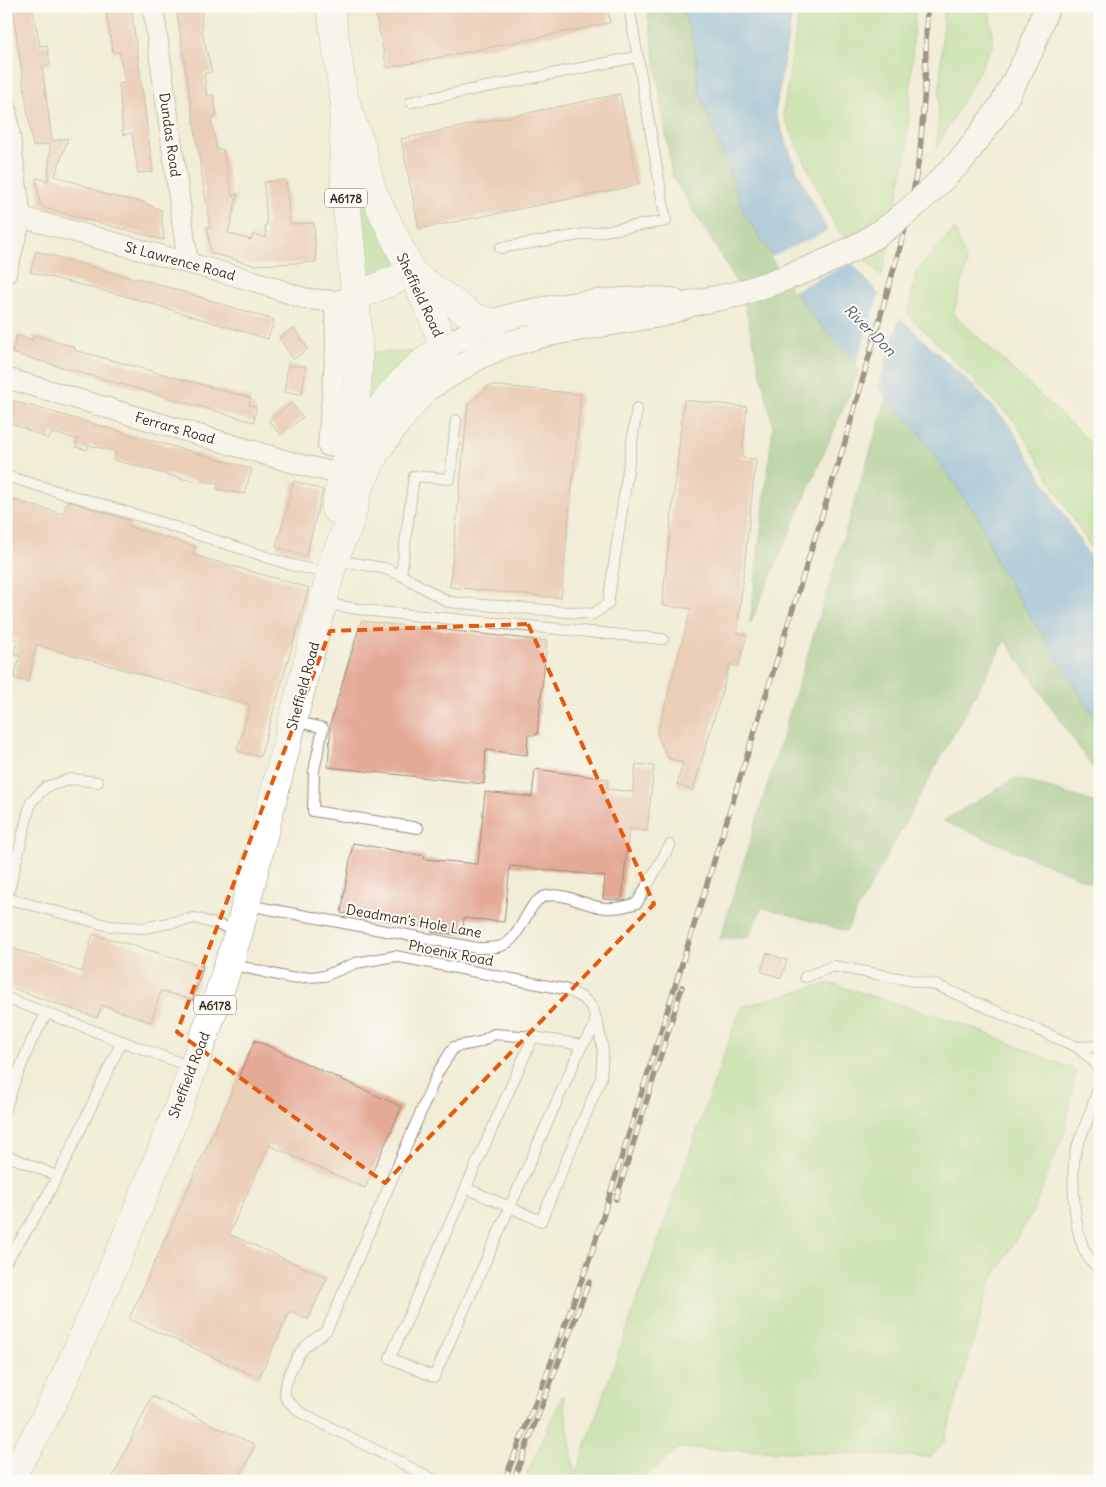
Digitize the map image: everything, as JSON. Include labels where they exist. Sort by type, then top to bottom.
[{"type":"main road","name":"Sheffield Road","points":[[330,6],[344,99],[342,147],[344,299],[358,351],[356,397],[349,456],[332,520],[333,567]]},
{"type":"main road","name":"Sheffield Road","points":[[344,99],[361,146],[376,201],[432,315],[444,347],[443,360],[438,372],[426,389],[397,422],[349,456]]},
{"type":"main road","points":[[344,299],[412,273],[474,317],[493,323]]},
{"type":"main road","points":[[349,456],[404,378],[423,360],[444,347]]},
{"type":"main road","name":"Sheffield Road","points":[[7,1481],[35,1438],[75,1356],[134,1221],[229,964],[325,604],[333,567],[351,519],[358,490],[349,456]]},
{"type":"street","name":"Dundas Road","points":[[153,6],[188,263]]},
{"type":"street","points":[[426,389],[480,356],[505,345],[561,332],[662,314],[693,303],[738,294],[819,265],[856,246],[895,222],[933,190],[966,156],[1002,105],[1030,52],[1047,6]]},
{"type":"street","points":[[6,107],[14,216],[6,273]]},
{"type":"street","name":"St Lawrence Road","points":[[14,216],[254,281],[306,299],[344,299]]},
{"type":"street","points":[[444,347],[493,323],[538,311],[659,299],[693,303]]},
{"type":"street","name":"Ferrars Road","points":[[6,378],[294,462],[349,456]]},
{"type":"lane","points":[[500,248],[666,221],[629,6]]},
{"type":"lane","points":[[411,102],[637,57]]},
{"type":"lane","points":[[6,476],[153,520],[291,565],[383,568],[401,575],[448,602],[593,614],[608,604],[637,408]]},
{"type":"lane","points":[[401,575],[414,476],[450,480],[456,420]]},
{"type":"lane","points":[[325,604],[380,612],[663,639]]},
{"type":"lane","points":[[294,721],[323,728],[314,771],[313,811],[418,828]]},
{"type":"lane","points":[[98,782],[71,779],[46,787],[31,802],[6,898],[110,926],[144,928],[195,918],[239,931]]},
{"type":"lane","name":"Deadman's Hole Lane","points":[[246,905],[477,948],[498,947],[512,939],[534,904],[546,896],[560,896],[601,908],[625,907],[637,903],[670,846]]},
{"type":"lane","name":"Phoenix Road","points":[[229,964],[290,978],[324,976],[356,963],[395,956],[564,989],[584,998],[591,1004],[595,1014]]},
{"type":"lane","points":[[805,977],[833,966],[936,986],[1077,1048],[1092,1060],[1100,1074],[1096,1094],[1075,1152],[1074,1189],[1080,1238],[1091,1263],[1100,1269]]},
{"type":"lane","points":[[6,998],[191,1067]]},
{"type":"lane","points":[[6,1108],[10,1085],[47,1013]]},
{"type":"lane","points":[[533,1037],[390,1358],[434,1377],[582,1044],[591,1035],[595,1025],[595,1014]]},
{"type":"lane","points":[[466,1188],[541,1221],[601,1078],[603,1050],[595,1014]]},
{"type":"lane","points":[[437,1481],[300,1412],[286,1400],[284,1392],[294,1363],[303,1348],[327,1330],[438,1072],[454,1047],[480,1042],[494,1034],[582,1044]]},
{"type":"lane","points":[[6,1261],[24,1236],[58,1176],[122,1041]]},
{"type":"lane","points":[[1077,1048],[1100,1046]]},
{"type":"lane","points":[[6,1155],[58,1176]]},
{"type":"highlighted area","points":[[528,624],[654,904],[385,1183],[177,1032],[330,631]]},
{"type":"green space","points":[[647,6],[682,6],[695,48],[699,90],[745,215],[809,311],[834,341],[861,367],[750,624],[773,426],[742,294],[726,264],[672,176]]},
{"type":"green space","points":[[800,6],[915,6],[907,149],[882,277],[836,228],[783,114]]},
{"type":"green space","points":[[944,6],[989,6],[993,45],[937,147]]},
{"type":"green space","points":[[356,142],[398,268],[364,285]]},
{"type":"green space","points":[[955,229],[967,265],[953,314],[1085,437],[1100,458],[1100,563],[1016,423],[908,314],[917,270]]},
{"type":"green space","points":[[367,352],[415,352],[362,420]]},
{"type":"green space","points":[[887,397],[920,434],[981,522],[996,562],[1100,726],[1100,778],[1005,640],[846,931],[762,907],[748,938],[720,939]]},
{"type":"green space","points":[[1016,778],[1100,804],[1100,886],[943,821]]},
{"type":"green space","points":[[829,983],[963,1024],[1076,1070],[1065,1130],[1032,1213],[990,1283],[944,1442],[931,1457],[679,1448],[639,1481],[524,1481],[563,1395],[575,1476],[741,1007]]},
{"type":"water","name":"River Don","points":[[682,6],[793,6],[775,113],[798,174],[832,240],[894,313],[972,385],[1010,426],[1100,574],[1100,726],[996,562],[981,522],[920,434],[809,311],[745,215],[699,90],[695,48]]},
{"type":"pier","points":[[830,230],[854,261],[793,291],[771,257]]},
{"type":"pier","points":[[880,292],[900,315],[877,389],[856,365]]},
{"type":"building","points":[[12,6],[32,6],[40,46],[47,45],[50,65],[42,66],[52,141],[68,138],[55,176],[89,187],[106,195],[141,202],[161,210],[164,240],[45,208],[40,204],[36,178],[48,181],[50,144],[33,146]]},
{"type":"building","points":[[105,6],[131,6],[153,172],[138,173],[132,133],[123,135],[119,84],[125,83],[119,52],[113,52]]},
{"type":"building","points":[[176,6],[201,6],[202,33],[212,72],[204,74],[207,96],[213,95],[217,116],[211,118],[217,150],[223,149],[232,196],[238,194],[228,233],[251,240],[253,234],[266,238],[264,182],[286,180],[290,224],[314,223],[316,262],[254,265],[211,253],[207,227],[210,228]]},
{"type":"building","points":[[374,6],[607,6],[610,23],[387,68]]},
{"type":"building","points":[[620,94],[639,185],[419,229],[401,139]]},
{"type":"building","points":[[36,251],[138,280],[138,278],[274,320],[268,339],[132,298],[30,272]]},
{"type":"building","points":[[294,328],[308,349],[293,359],[279,338]]},
{"type":"building","points":[[17,335],[33,340],[34,335],[75,347],[74,350],[251,398],[249,405],[256,407],[254,422],[12,353]]},
{"type":"building","points":[[288,365],[306,367],[302,394],[284,392]]},
{"type":"building","points":[[490,385],[581,394],[561,598],[450,587],[468,404]]},
{"type":"building","points":[[6,399],[252,469],[244,494],[217,489],[218,483],[184,479],[114,460],[116,452],[89,445],[87,450],[76,447],[78,439],[52,433],[49,439],[6,421]]},
{"type":"building","points":[[684,400],[747,407],[742,458],[756,459],[737,633],[747,635],[738,667],[730,664],[693,790],[677,785],[683,763],[668,758],[657,735],[691,609],[662,605]]},
{"type":"building","points":[[291,403],[303,417],[281,435],[269,421]]},
{"type":"building","points":[[294,481],[323,490],[306,556],[276,547]]},
{"type":"building","points":[[6,498],[63,514],[67,501],[131,521],[129,527],[195,546],[193,555],[309,588],[260,757],[237,751],[250,705],[37,645],[28,682],[14,678],[20,656],[14,655],[17,639],[6,636]]},
{"type":"building","points":[[361,621],[547,641],[537,735],[528,735],[527,755],[486,750],[484,784],[328,767],[331,721]]},
{"type":"building","points":[[636,764],[654,766],[647,831],[629,829],[622,900],[603,899],[605,876],[510,866],[504,922],[464,918],[462,935],[432,932],[432,928],[341,913],[353,843],[425,856],[424,859],[478,864],[485,792],[532,797],[535,769],[608,779],[607,789],[633,792]]},
{"type":"building","points":[[93,934],[203,966],[193,1000],[161,991],[151,1022],[102,1005],[97,1018],[6,986],[6,946],[82,972]]},
{"type":"building","points":[[767,953],[787,960],[781,978],[761,971]]},
{"type":"building","points":[[255,1040],[402,1107],[365,1188],[269,1145],[229,1234],[327,1278],[308,1319],[290,1311],[259,1378],[129,1319]]},
{"type":"building","points":[[152,1396],[255,1445],[238,1481],[111,1481]]},
{"type":"railway","points":[[504,1481],[543,1384],[591,1255],[845,442],[910,211],[920,152],[925,86],[927,6]]},
{"type":"railway","points":[[616,1199],[682,987]]},
{"type":"railway","points":[[513,1481],[589,1282]]}]
